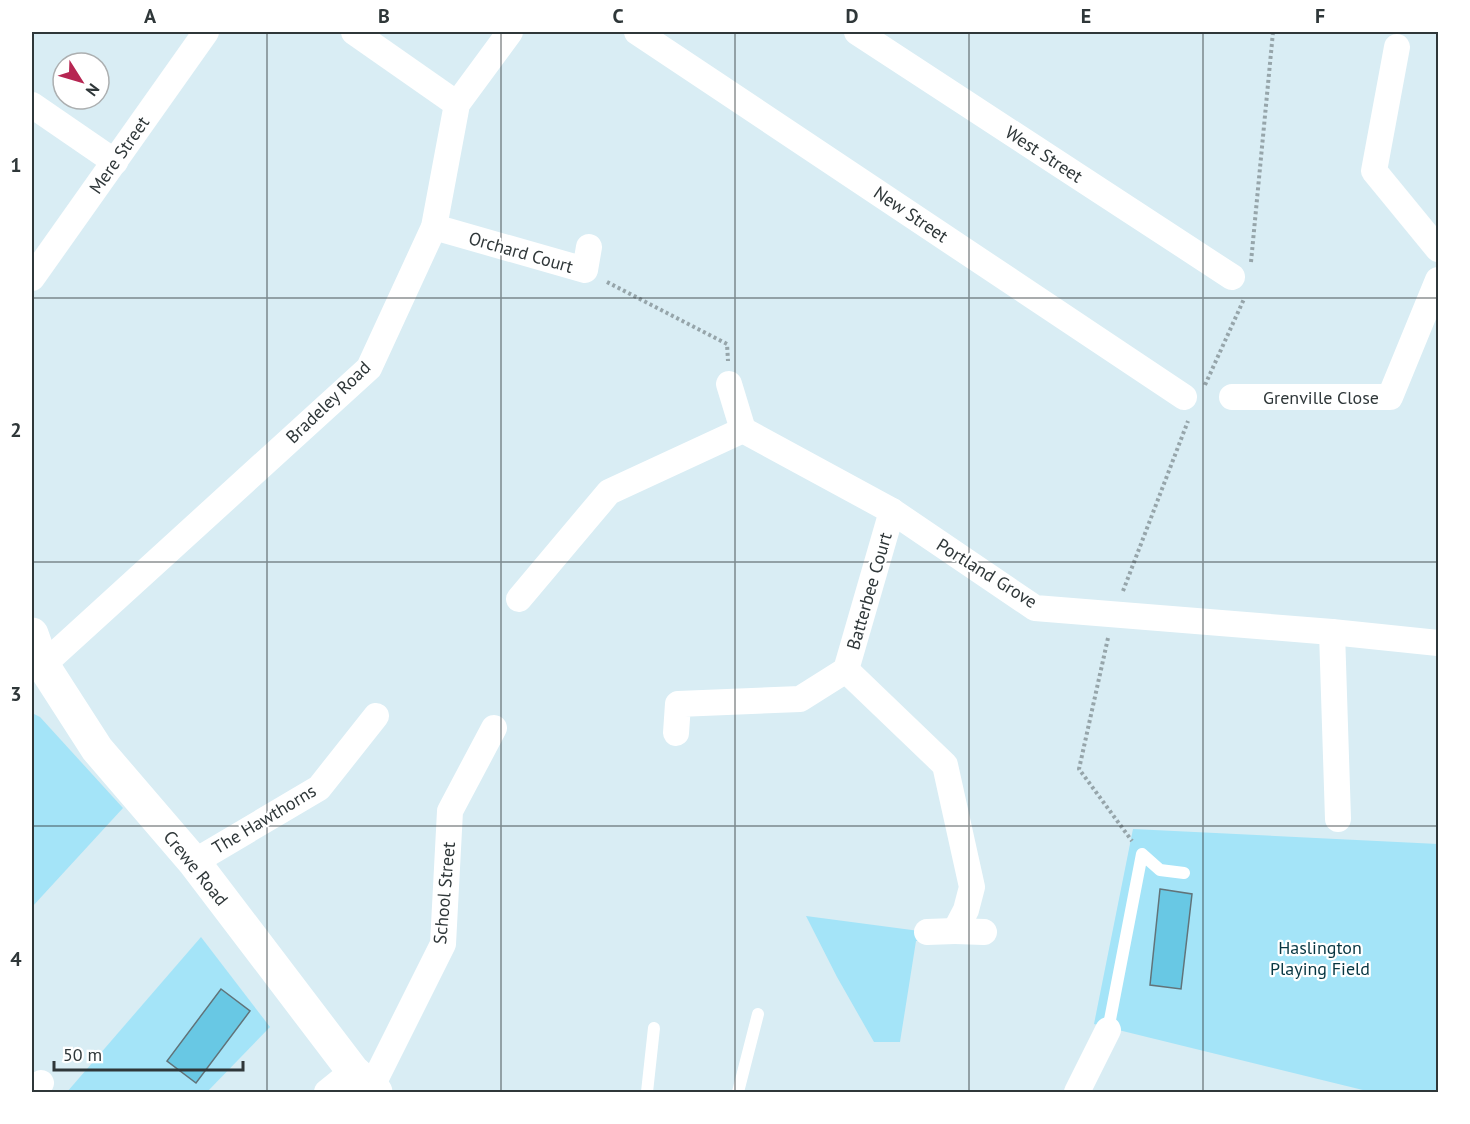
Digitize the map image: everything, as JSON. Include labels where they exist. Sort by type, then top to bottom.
[{"type":"street","name":"Mere Street","points":[[32,278],[206,32]]},
{"type":"street","points":[[354,32],[457,104]]},
{"type":"street","name":"Bradeley Road","points":[[37,665],[369,368],[434,227],[457,104],[510,32]]},
{"type":"street","name":"New Street","points":[[637,32],[1192,402]]},
{"type":"street","name":"West Street","points":[[857,32],[1242,280]]},
{"type":"street","points":[[1397,47],[1374,171],[1438,249]]},
{"type":"street","points":[[32,105],[115,162]]},
{"type":"street","name":"Orchard Court","points":[[434,227],[587,259]]},
{"type":"street","name":"Grenville Close","points":[[1232,397],[1390,398],[1438,280]]},
{"type":"street","points":[[519,599],[609,492],[743,430],[729,384]]},
{"type":"street","name":"Portland Grove","points":[[743,430],[892,511],[1035,608],[1438,643]]},
{"type":"street","name":"Batterbee Court","points":[[676,733],[678,704],[800,699],[846,670],[892,511]]},
{"type":"street","points":[[1332,632],[1338,819]]},
{"type":"street","name":"Crewe Road","points":[[32,634],[37,665],[97,749],[194,862],[367,1084]]},
{"type":"street","name":"Batterbee Court","points":[[846,670],[945,765],[972,887],[966,910],[955,931]]},
{"type":"street","name":"The Hawthorns","points":[[194,862],[319,788],[376,716]]},
{"type":"street","name":"School Street","points":[[367,1084],[443,945],[450,811],[494,728]]},
{"type":"street","points":[[927,932],[984,932]]},
{"type":"street","points":[[1077,1092],[1108,1030]]},
{"type":"street","points":[[327,1092],[367,1084]]},
{"type":"lane","points":[[1142,854],[1160,870],[1184,873]]},
{"type":"lane","points":[[1108,1030],[1142,854]]},
{"type":"lane","points":[[738,1092],[758,1014]]},
{"type":"lane","points":[[647,1092],[654,1028]]},
{"type":"path","points":[[1142,854],[1079,770],[1114,615],[1192,402],[1242,280],[1273,32]]},
{"type":"path","points":[[587,259],[727,344]]},
{"type":"green space","points":[[32,713],[40,717],[123,808],[32,907]]},
{"type":"green space","name":"Haslington Playing Field","points":[[1133,829],[1438,844],[1438,1090],[1371,1092],[1094,1024]]},
{"type":"green space","points":[[806,916],[927,932],[926,941],[916,941],[900,1042],[874,1042]]},
{"type":"green space","points":[[201,937],[270,1027],[207,1092],[67,1092]]},
{"type":"building","points":[[1160,889],[1192,894],[1181,989],[1150,985]]},
{"type":"building","points":[[221,989],[250,1011],[196,1083],[167,1061]]}]
